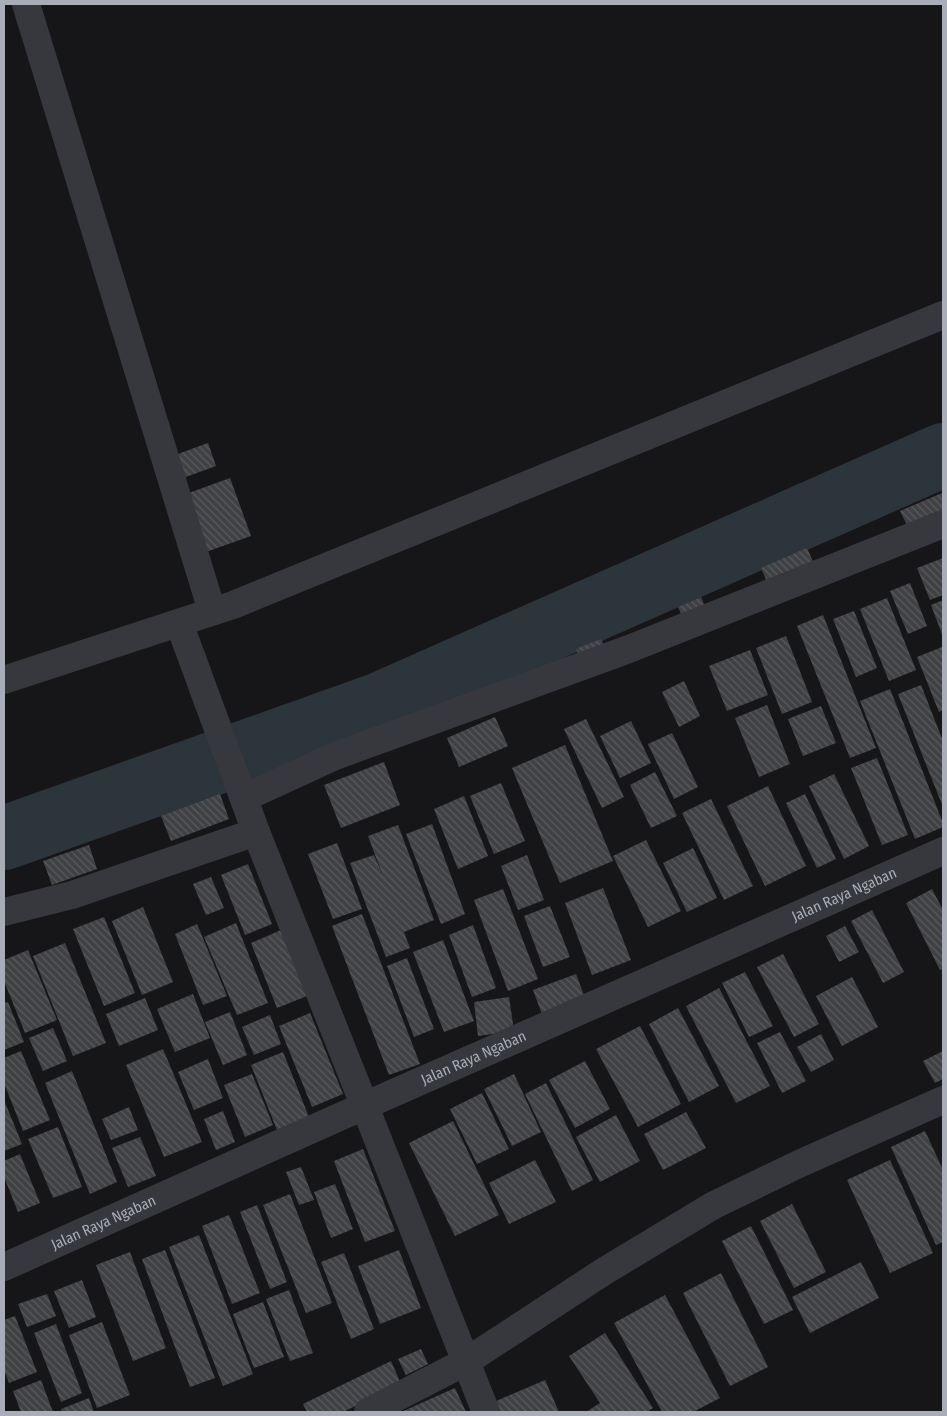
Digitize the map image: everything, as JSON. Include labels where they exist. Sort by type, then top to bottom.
[{"type":"street","points":[[26,4],[212,611]]},
{"type":"street","points":[[4,680],[233,605],[943,314]]},
{"type":"street","points":[[241,790],[628,649],[943,524]]},
{"type":"street","points":[[178,623],[256,832],[486,1412]]},
{"type":"street","points":[[4,912],[72,895],[256,832]]},
{"type":"street","name":"Jalan Raya Ngaban","points":[[4,1267],[943,851]]},
{"type":"street","points":[[368,1412],[467,1361],[603,1272],[714,1205],[801,1163],[943,1100]]},
{"type":"building","points":[[208,443],[216,466],[183,478],[175,455]]},
{"type":"building","points":[[230,478],[251,536],[206,552],[186,494]]},
{"type":"building","points":[[942,493],[943,512],[908,527],[900,511]]},
{"type":"building","points":[[807,548],[815,566],[769,586],[761,568]]},
{"type":"building","points":[[943,558],[943,595],[930,600],[917,568]]},
{"type":"building","points":[[910,583],[927,626],[908,634],[890,591]]},
{"type":"building","points":[[701,597],[707,611],[685,622],[678,607]]},
{"type":"building","points":[[887,598],[916,670],[889,681],[860,609]]},
{"type":"building","points":[[943,600],[943,637],[931,605]]},
{"type":"building","points":[[854,611],[877,668],[856,677],[833,619]]},
{"type":"building","points":[[823,615],[876,748],[850,758],[797,626]]},
{"type":"building","points":[[786,636],[812,702],[782,714],[756,648]]},
{"type":"building","points":[[601,639],[606,650],[581,661],[576,649]]},
{"type":"building","points":[[942,647],[943,710],[939,712],[917,657]]},
{"type":"building","points":[[750,650],[768,695],[727,711],[709,666]]},
{"type":"building","points":[[684,681],[700,716],[679,727],[662,692]]},
{"type":"building","points":[[921,685],[943,741],[943,807],[898,694]]},
{"type":"building","points":[[890,689],[943,823],[943,827],[915,839],[860,701]]},
{"type":"building","points":[[767,705],[790,764],[759,777],[735,718]]},
{"type":"building","points":[[821,706],[836,743],[803,756],[788,719]]},
{"type":"building","points":[[495,717],[508,746],[459,767],[447,738]]},
{"type":"building","points":[[586,719],[624,797],[602,808],[564,729]]},
{"type":"building","points":[[631,721],[651,763],[620,778],[600,736]]},
{"type":"building","points":[[672,733],[698,787],[674,799],[648,744]]},
{"type":"building","points":[[565,745],[613,861],[560,883],[512,768]]},
{"type":"building","points":[[877,758],[908,835],[882,845],[851,768]]},
{"type":"building","points":[[384,762],[400,805],[341,828],[324,785]]},
{"type":"building","points":[[655,772],[677,816],[651,828],[630,785]]},
{"type":"building","points":[[834,774],[869,846],[844,859],[809,786]]},
{"type":"building","points":[[501,783],[525,841],[494,854],[470,796]]},
{"type":"building","points":[[768,786],[806,866],[765,886],[727,806]]},
{"type":"building","points":[[220,794],[229,819],[171,841],[161,816]]},
{"type":"building","points":[[805,794],[836,859],[817,868],[786,803]]},
{"type":"building","points":[[464,796],[488,856],[458,869],[434,809]]},
{"type":"building","points":[[711,799],[753,886],[724,900],[682,813]]},
{"type":"building","points":[[432,824],[465,914],[441,924],[406,834]]},
{"type":"building","points":[[398,825],[434,920],[404,932],[410,948],[386,957],[350,863],[374,855],[383,876],[368,836]]},
{"type":"building","points":[[646,840],[681,911],[648,927],[613,856]]},
{"type":"building","points":[[337,843],[362,909],[333,919],[308,854]]},
{"type":"building","points":[[89,845],[97,869],[52,885],[43,861]]},
{"type":"building","points":[[693,848],[717,898],[687,912],[663,863]]},
{"type":"building","points":[[527,855],[544,900],[518,910],[501,866]]},
{"type":"building","points":[[248,864],[272,924],[245,935],[221,875]]},
{"type":"building","points":[[211,877],[224,908],[206,915],[193,884]]},
{"type":"building","points":[[603,888],[631,960],[592,975],[565,903]]},
{"type":"building","points":[[503,889],[538,979],[508,991],[474,900]]},
{"type":"building","points":[[932,889],[943,910],[943,969],[940,970],[906,903]]},
{"type":"building","points":[[550,906],[570,957],[543,967],[524,916]]},
{"type":"building","points":[[143,907],[173,982],[142,995],[112,921]]},
{"type":"building","points":[[872,910],[904,972],[883,983],[851,921]]},
{"type":"building","points":[[362,914],[420,1064],[389,1075],[332,926]]},
{"type":"building","points":[[104,917],[135,993],[104,1006],[73,929]]},
{"type":"building","points":[[236,923],[268,1003],[237,1015],[204,937]]},
{"type":"building","points":[[197,924],[227,996],[203,1005],[175,934]]},
{"type":"building","points":[[473,925],[496,988],[472,997],[449,935]]},
{"type":"building","points":[[845,926],[859,952],[839,962],[826,936]]},
{"type":"building","points":[[281,930],[307,996],[277,1008],[251,943]]},
{"type":"building","points":[[443,940],[474,1021],[444,1032],[413,952]]},
{"type":"building","points":[[65,943],[106,1043],[73,1056],[33,956]]},
{"type":"building","points":[[28,950],[57,1020],[25,1033],[4,981],[4,960]]},
{"type":"building","points":[[783,954],[819,1024],[794,1037],[757,967]]},
{"type":"building","points":[[407,958],[434,1029],[414,1037],[387,966]]},
{"type":"building","points":[[745,972],[773,1026],[749,1037],[722,983]]},
{"type":"building","points":[[576,974],[585,998],[542,1014],[533,990]]},
{"type":"building","points":[[852,977],[878,1027],[842,1046],[816,996]]},
{"type":"building","points":[[719,988],[770,1086],[736,1103],[686,1006]]},
{"type":"building","points":[[193,994],[210,1038],[175,1052],[157,1009]]},
{"type":"building","points":[[509,997],[514,1031],[478,1036],[474,1002]]},
{"type":"building","points":[[145,998],[158,1030],[119,1046],[106,1014]]},
{"type":"building","points":[[8,1002],[24,1042],[4,1050],[4,1003]]},
{"type":"building","points":[[678,1008],[719,1086],[689,1102],[649,1024]]},
{"type":"building","points":[[230,1012],[247,1055],[223,1065],[205,1022]]},
{"type":"building","points":[[310,1013],[343,1094],[312,1107],[279,1026]]},
{"type":"building","points":[[270,1015],[281,1044],[254,1055],[242,1027]]},
{"type":"building","points":[[640,1026],[681,1104],[638,1127],[596,1049]]},
{"type":"building","points":[[53,1028],[67,1061],[43,1071],[29,1038]]},
{"type":"building","points":[[780,1032],[806,1081],[782,1093],[757,1043]]},
{"type":"building","points":[[821,1034],[834,1060],[811,1072],[797,1047]]},
{"type":"building","points":[[163,1049],[202,1142],[164,1157],[126,1065]]},
{"type":"building","points":[[21,1051],[50,1120],[23,1131],[4,1083],[4,1058]]},
{"type":"building","points":[[943,1051],[943,1079],[935,1083],[923,1061]]},
{"type":"building","points":[[283,1052],[309,1117],[277,1130],[251,1065]]},
{"type":"building","points":[[208,1059],[223,1098],[194,1110],[178,1072]]},
{"type":"building","points":[[585,1061],[610,1109],[575,1128],[549,1080]]},
{"type":"building","points":[[72,1071],[117,1182],[90,1194],[45,1083]]},
{"type":"building","points":[[252,1074],[273,1125],[245,1137],[224,1085]]},
{"type":"building","points":[[514,1074],[541,1132],[512,1146],[484,1089]]},
{"type":"building","points":[[546,1083],[593,1180],[572,1191],[525,1094]]},
{"type":"building","points":[[482,1093],[509,1149],[477,1164],[450,1109]]},
{"type":"building","points":[[4,1100],[22,1144],[4,1151]]},
{"type":"building","points":[[129,1107],[138,1130],[111,1140],[102,1119]]},
{"type":"building","points":[[223,1111],[235,1142],[216,1150],[204,1119]]},
{"type":"building","points":[[686,1112],[706,1148],[663,1170],[644,1134]]},
{"type":"building","points":[[616,1115],[640,1161],[600,1182],[576,1137]]},
{"type":"building","points":[[453,1121],[499,1215],[455,1236],[409,1143]]},
{"type":"building","points":[[58,1127],[82,1187],[53,1198],[28,1139]]},
{"type":"building","points":[[925,1131],[943,1170],[943,1242],[936,1245],[891,1147]]},
{"type":"building","points":[[140,1137],[156,1176],[128,1187],[112,1148]]},
{"type":"building","points":[[363,1149],[395,1231],[365,1242],[334,1161]]},
{"type":"building","points":[[20,1154],[40,1203],[18,1212],[4,1177],[4,1161]]},
{"type":"building","points":[[535,1160],[556,1202],[509,1224],[489,1183]]},
{"type":"building","points":[[890,1160],[933,1253],[890,1273],[847,1180]]},
{"type":"building","points":[[301,1167],[314,1200],[299,1205],[286,1172]]},
{"type":"building","points":[[335,1184],[353,1229],[331,1238],[314,1192]]},
{"type":"building","points":[[290,1194],[332,1303],[306,1313],[263,1205]]},
{"type":"building","points":[[792,1204],[826,1272],[794,1288],[760,1221]]},
{"type":"building","points":[[257,1205],[287,1282],[270,1289],[240,1212]]},
{"type":"building","points":[[229,1215],[260,1293],[232,1304],[202,1226]]},
{"type":"building","points":[[751,1226],[793,1310],[764,1324],[722,1241]]},
{"type":"building","points":[[199,1235],[253,1374],[223,1386],[169,1247]]},
{"type":"building","points":[[165,1250],[215,1378],[190,1387],[142,1259]]},
{"type":"building","points":[[399,1250],[421,1308],[380,1324],[358,1266]]},
{"type":"building","points":[[130,1252],[166,1348],[133,1361],[96,1265]]},
{"type":"building","points":[[344,1253],[374,1329],[351,1339],[321,1262]]},
{"type":"building","points":[[861,1262],[879,1298],[810,1333],[792,1297]]},
{"type":"building","points":[[721,1273],[768,1367],[730,1386],[683,1293]]},
{"type":"building","points":[[82,1280],[96,1317],[69,1328],[54,1291]]},
{"type":"building","points":[[289,1290],[313,1353],[290,1361],[266,1299]]},
{"type":"building","points":[[47,1294],[56,1316],[27,1327],[18,1304]]},
{"type":"building","points":[[665,1295],[720,1398],[693,1412],[662,1412],[614,1323]]},
{"type":"building","points":[[263,1302],[284,1357],[254,1368],[233,1314]]},
{"type":"building","points":[[15,1316],[37,1372],[9,1383],[4,1370],[4,1320]]},
{"type":"building","points":[[102,1322],[130,1395],[97,1408],[69,1335]]},
{"type":"building","points":[[56,1324],[82,1393],[61,1402],[34,1333]]},
{"type":"building","points":[[605,1333],[653,1408],[647,1412],[586,1412],[600,1403],[569,1356]]},
{"type":"building","points":[[421,1349],[428,1364],[406,1375],[398,1359]]},
{"type":"building","points":[[391,1361],[401,1384],[343,1412],[307,1412],[303,1404]]},
{"type":"building","points":[[41,1380],[53,1412],[21,1412],[13,1391]]},
{"type":"building","points":[[545,1380],[559,1412],[498,1412],[494,1402]]},
{"type":"building","points":[[455,1388],[466,1412],[401,1412]]},
{"type":"building","points":[[89,1398],[94,1412],[62,1412],[61,1409]]},
{"type":"waterway","points":[[4,838],[378,705],[943,455]]}]
